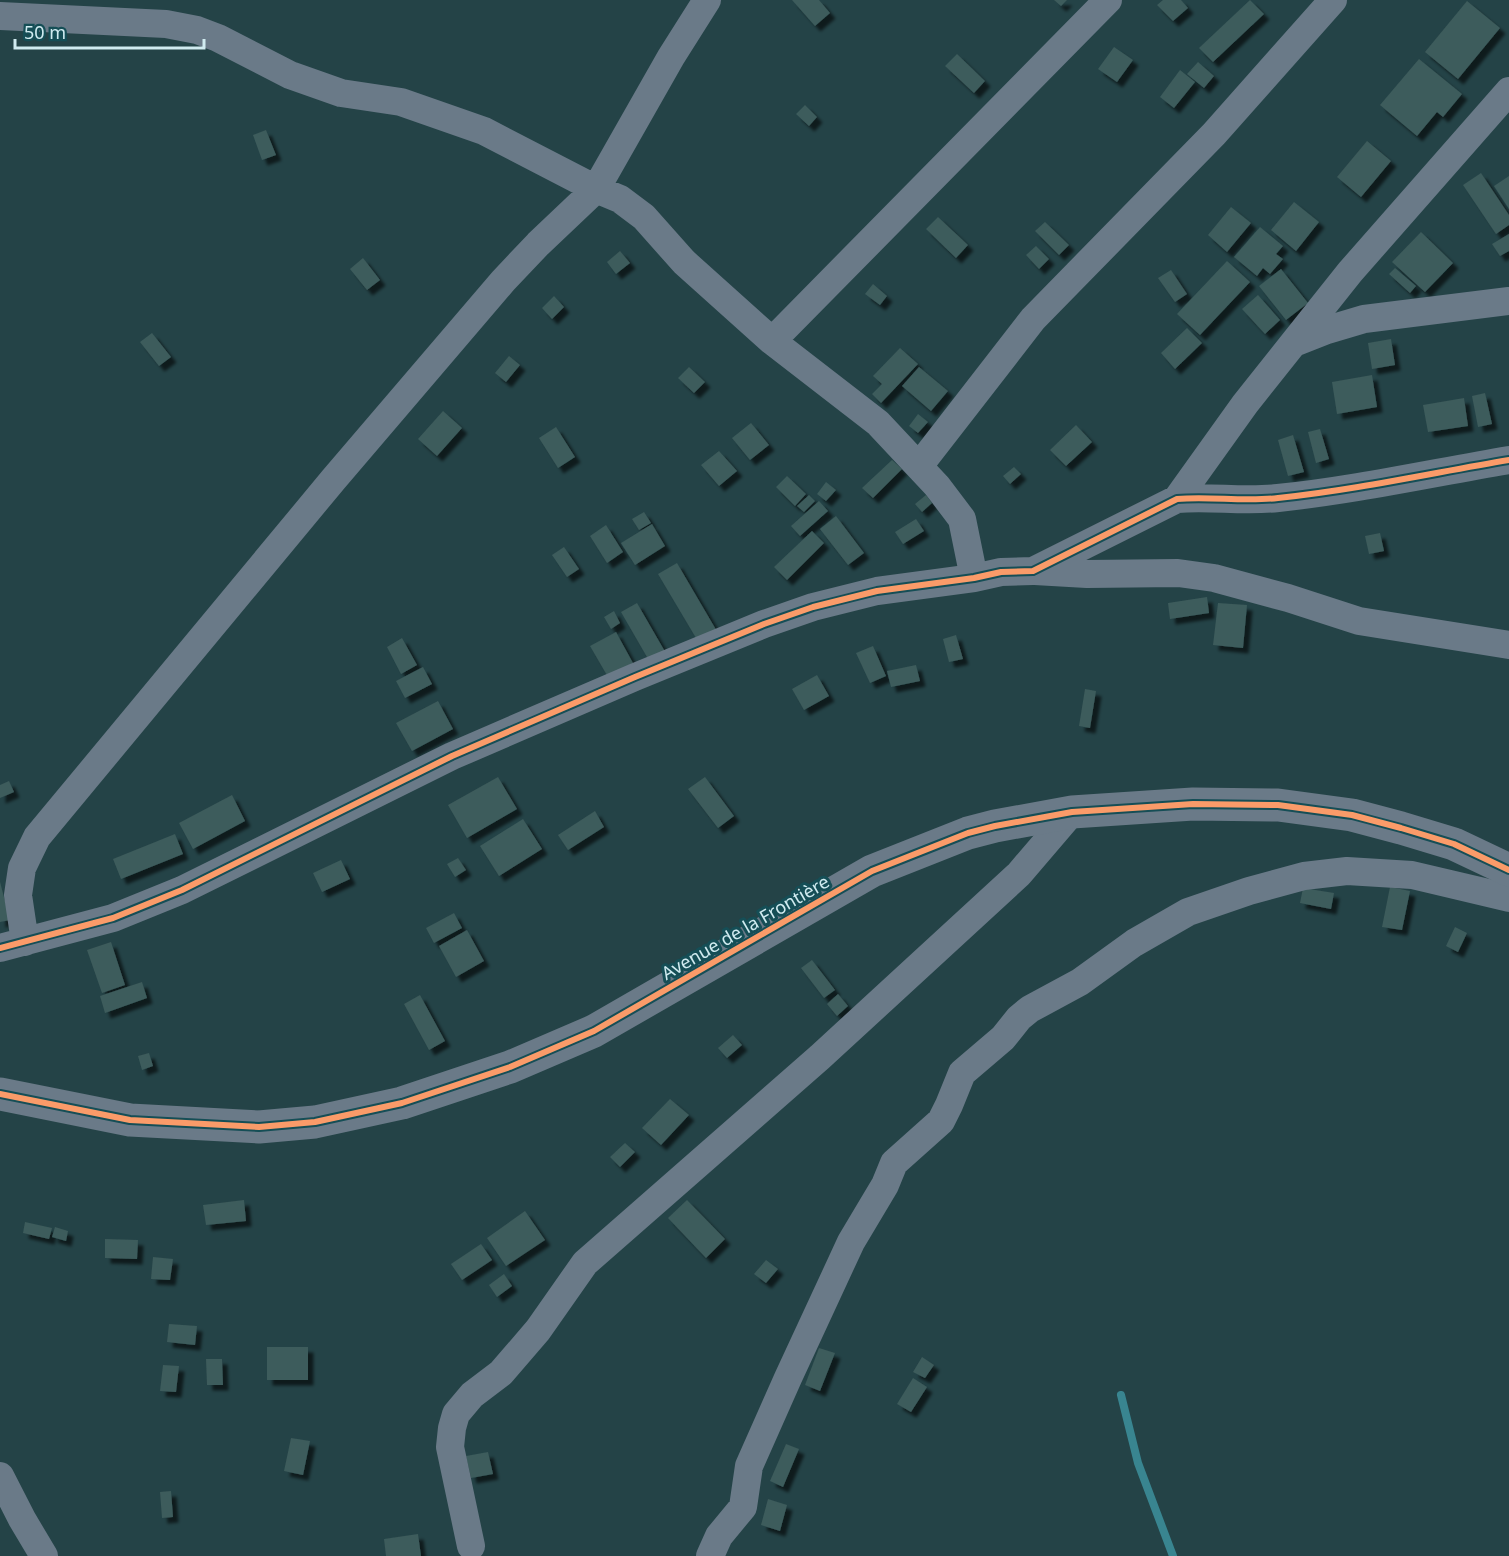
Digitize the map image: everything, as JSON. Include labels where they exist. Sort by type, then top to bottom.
[{"type":"street","points":[[707,0],[670,57],[596,189],[538,244],[495,290],[333,480],[37,837],[22,868],[12,945],[113,918],[182,890],[452,756],[635,677],[764,624],[813,607],[877,591],[974,578],[1001,572],[1178,573],[1214,578],[1288,597],[1359,621],[1509,645]]},
{"type":"street","points":[[772,342],[1108,0]]},
{"type":"street","points":[[919,466],[1033,319],[1214,134],[1334,0]]},
{"type":"street","points":[[0,16],[166,24],[197,30],[218,38],[290,75],[341,93],[401,102],[484,131],[620,199],[644,217],[684,262],[772,342],[878,423],[919,466],[962,519],[974,578]]},
{"type":"street","points":[[1177,499],[1245,404],[1350,272],[1509,91]]},
{"type":"street","points":[[1292,344],[1327,330],[1364,320],[1509,301]]},
{"type":"street","points":[[1033,571],[1177,499],[1196,497],[1233,500],[1277,498],[1509,460]]},
{"type":"street","name":"Avenue de la Frontière","points":[[0,1094],[130,1120],[259,1127],[315,1122],[402,1103],[510,1067],[594,1031],[873,872],[968,833],[1072,812],[1193,804],[1288,806],[1352,815],[1401,828],[1454,844],[1509,870]]},
{"type":"street","points":[[471,1546],[450,1447],[456,1414],[472,1395],[501,1373],[538,1330],[585,1263],[820,1057],[1019,874],[1072,812]]},
{"type":"street","points":[[710,1556],[719,1536],[742,1507],[749,1466],[850,1242],[885,1185],[894,1163],[941,1121],[950,1105],[962,1072],[1003,1038],[1019,1018],[1030,1009],[1080,982],[1134,943],[1188,912],[1249,891],[1304,876],[1347,871],[1412,875],[1509,898]]},
{"type":"street","points":[[0,1476],[22,1519],[45,1556]]},
{"type":"building","points":[[792,0],[819,0],[830,13],[815,26]]},
{"type":"building","points":[[1054,0],[1067,0],[1061,6]]},
{"type":"building","points":[[1163,0],[1181,0],[1188,8],[1173,21],[1157,5]]},
{"type":"building","points":[[1250,0],[1264,14],[1213,62],[1199,48]]},
{"type":"building","points":[[1467,1],[1500,28],[1458,79],[1425,52]]},
{"type":"building","points":[[1114,47],[1133,60],[1117,82],[1098,69]]},
{"type":"building","points":[[957,54],[985,81],[974,93],[945,66]]},
{"type":"building","points":[[1419,59],[1462,94],[1443,117],[1437,112],[1417,136],[1380,105]]},
{"type":"building","points":[[1198,62],[1214,76],[1204,88],[1187,74]]},
{"type":"building","points":[[1180,70],[1195,82],[1174,108],[1160,97]]},
{"type":"building","points":[[805,105],[817,117],[809,126],[796,114]]},
{"type":"building","points":[[266,130],[276,155],[262,160],[253,135]]},
{"type":"building","points":[[1367,141],[1391,161],[1361,197],[1337,177]]},
{"type":"building","points":[[1481,173],[1509,215],[1509,225],[1496,234],[1463,185]]},
{"type":"building","points":[[1509,176],[1509,209],[1494,186]]},
{"type":"building","points":[[1294,202],[1319,222],[1296,251],[1271,230]]},
{"type":"building","points":[[1231,207],[1251,223],[1227,252],[1208,235]]},
{"type":"building","points":[[938,217],[968,245],[956,258],[926,229]]},
{"type":"building","points":[[1045,222],[1069,245],[1059,255],[1035,231]]},
{"type":"building","points":[[1260,227],[1283,246],[1276,254],[1283,259],[1270,274],[1263,268],[1257,276],[1234,257]]},
{"type":"building","points":[[1421,232],[1453,263],[1425,292],[1392,262]]},
{"type":"building","points":[[1509,234],[1509,251],[1500,256],[1492,244]]},
{"type":"building","points":[[1036,246],[1049,259],[1039,269],[1026,255]]},
{"type":"building","points":[[620,251],[630,263],[616,274],[607,262]]},
{"type":"building","points":[[363,258],[380,280],[367,290],[350,269]]},
{"type":"building","points":[[1227,261],[1250,282],[1200,335],[1177,314]]},
{"type":"building","points":[[1395,268],[1416,286],[1410,293],[1389,274]]},
{"type":"building","points":[[1281,269],[1308,303],[1286,320],[1259,286]]},
{"type":"building","points":[[1171,270],[1187,294],[1175,302],[1158,278]]},
{"type":"building","points":[[873,284],[887,296],[880,305],[865,294]]},
{"type":"building","points":[[1258,295],[1280,320],[1265,334],[1242,309]]},
{"type":"building","points":[[554,296],[564,307],[552,319],[542,308]]},
{"type":"building","points":[[1187,328],[1202,343],[1175,369],[1161,353]]},
{"type":"building","points":[[152,333],[171,357],[159,366],[140,342]]},
{"type":"building","points":[[1391,339],[1395,365],[1372,369],[1368,343]]},
{"type":"building","points":[[900,348],[918,364],[881,403],[872,394],[882,384],[873,376]]},
{"type":"building","points":[[509,356],[520,365],[506,382],[495,373]]},
{"type":"building","points":[[689,367],[705,382],[694,393],[678,378]]},
{"type":"building","points":[[919,367],[948,391],[931,411],[902,386]]},
{"type":"building","points":[[1372,375],[1377,407],[1337,414],[1332,382]]},
{"type":"building","points":[[1485,393],[1492,424],[1478,427],[1472,396]]},
{"type":"building","points":[[1464,398],[1468,426],[1428,432],[1423,405]]},
{"type":"building","points":[[443,411],[462,428],[437,456],[418,439]]},
{"type":"building","points":[[918,414],[928,422],[918,433],[909,426]]},
{"type":"building","points":[[751,423],[769,445],[750,460],[732,438]]},
{"type":"building","points":[[1076,425],[1092,442],[1066,466],[1050,450]]},
{"type":"building","points":[[556,427],[575,457],[558,468],[539,438]]},
{"type":"building","points":[[1320,429],[1329,459],[1316,463],[1308,432]]},
{"type":"building","points":[[1293,435],[1304,472],[1288,476],[1278,440]]},
{"type":"building","points":[[719,451],[737,471],[719,486],[701,465]]},
{"type":"building","points":[[892,460],[902,469],[873,498],[862,488]]},
{"type":"building","points":[[1014,467],[1021,474],[1010,484],[1003,476]]},
{"type":"building","points":[[787,476],[806,494],[795,506],[776,487]]},
{"type":"building","points":[[826,482],[836,490],[826,501],[817,494]]},
{"type":"building","points":[[809,495],[815,501],[804,512],[797,506]]},
{"type":"building","points":[[926,495],[932,503],[922,512],[915,504]]},
{"type":"building","points":[[819,501],[828,511],[800,536],[791,526]]},
{"type":"building","points":[[644,512],[651,523],[639,530],[632,519]]},
{"type":"building","points":[[836,516],[864,553],[848,565],[820,529]]},
{"type":"building","points":[[916,519],[924,531],[903,544],[895,532]]},
{"type":"building","points":[[652,524],[665,546],[635,565],[621,543]]},
{"type":"building","points":[[606,525],[623,552],[607,563],[590,536]]},
{"type":"building","points":[[812,531],[824,543],[787,580],[774,567]]},
{"type":"building","points":[[1380,533],[1384,551],[1369,554],[1365,536]]},
{"type":"building","points":[[564,547],[579,569],[567,577],[552,555]]},
{"type":"building","points":[[677,563],[718,633],[699,643],[658,574]]},
{"type":"building","points":[[1207,597],[1209,613],[1170,619],[1168,603]]},
{"type":"building","points":[[637,603],[667,655],[651,664],[621,612]]},
{"type":"building","points":[[1218,603],[1247,605],[1243,648],[1213,645]]},
{"type":"building","points":[[614,611],[620,623],[611,629],[604,617]]},
{"type":"building","points":[[616,632],[633,663],[608,677],[590,646]]},
{"type":"building","points":[[956,635],[963,659],[949,662],[943,639]]},
{"type":"building","points":[[402,638],[417,665],[401,674],[387,647]]},
{"type":"building","points":[[873,646],[886,676],[870,683],[856,653]]},
{"type":"building","points":[[916,665],[920,681],[891,687],[887,671]]},
{"type":"building","points":[[423,667],[432,684],[405,698],[396,681]]},
{"type":"building","points":[[817,675],[829,696],[804,710],[792,689]]},
{"type":"building","points":[[1085,689],[1096,691],[1090,728],[1079,726]]},
{"type":"building","points":[[438,701],[453,729],[412,751],[396,723]]},
{"type":"building","points":[[498,777],[517,809],[467,838],[448,805]]},
{"type":"building","points":[[705,777],[734,816],[718,828],[688,789]]},
{"type":"building","points":[[9,781],[14,792],[0,798],[0,785]]},
{"type":"building","points":[[232,795],[245,821],[193,849],[179,823]]},
{"type":"building","points":[[595,811],[604,827],[568,850],[558,835]]},
{"type":"building","points":[[523,819],[542,849],[499,876],[480,846]]},
{"type":"building","points":[[175,834],[183,854],[121,879],[113,859]]},
{"type":"building","points":[[458,858],[466,870],[455,877],[447,864]]},
{"type":"building","points":[[341,860],[350,879],[322,892],[313,873]]},
{"type":"building","points":[[0,882],[10,920],[0,922]]},
{"type":"building","points":[[1390,887],[1410,891],[1402,930],[1382,927]]},
{"type":"building","points":[[1303,888],[1334,893],[1331,909],[1300,903]]},
{"type":"building","points":[[454,913],[462,928],[434,943],[426,928]]},
{"type":"building","points":[[1455,927],[1467,933],[1458,952],[1446,946]]},
{"type":"building","points":[[467,930],[484,961],[456,977],[439,946]]},
{"type":"building","points":[[111,942],[125,985],[102,993],[87,950]]},
{"type":"building","points":[[812,960],[835,990],[824,998],[801,968]]},
{"type":"building","points":[[142,982],[147,998],[105,1013],[100,996]]},
{"type":"building","points":[[838,994],[848,1006],[837,1016],[827,1004]]},
{"type":"building","points":[[420,995],[445,1041],[429,1050],[404,1004]]},
{"type":"building","points":[[733,1035],[742,1045],[727,1058],[718,1048]]},
{"type":"building","points":[[149,1053],[153,1066],[142,1070],[138,1056]]},
{"type":"building","points":[[670,1099],[689,1115],[661,1145],[642,1128]]},
{"type":"building","points":[[625,1143],[635,1152],[620,1167],[610,1157]]},
{"type":"building","points":[[244,1200],[246,1221],[206,1225],[203,1205]]},
{"type":"building","points":[[687,1200],[725,1239],[706,1258],[668,1218]]},
{"type":"building","points":[[525,1211],[545,1240],[506,1266],[487,1238]]},
{"type":"building","points":[[25,1222],[52,1228],[49,1239],[23,1233]]},
{"type":"building","points":[[55,1227],[68,1231],[66,1241],[52,1237]]},
{"type":"building","points":[[105,1239],[138,1240],[137,1259],[105,1258]]},
{"type":"building","points":[[481,1244],[492,1260],[462,1280],[451,1264]]},
{"type":"building","points":[[153,1257],[173,1259],[170,1280],[151,1279]]},
{"type":"building","points":[[766,1260],[778,1269],[766,1283],[754,1274]]},
{"type":"building","points":[[504,1274],[512,1286],[497,1297],[489,1285]]},
{"type":"building","points":[[169,1324],[197,1326],[195,1345],[167,1342]]},
{"type":"building","points":[[267,1347],[308,1347],[308,1380],[267,1380]]},
{"type":"building","points":[[819,1348],[835,1353],[820,1391],[805,1385]]},
{"type":"building","points":[[922,1357],[934,1365],[925,1378],[913,1372]]},
{"type":"building","points":[[206,1359],[222,1359],[223,1385],[207,1385]]},
{"type":"building","points":[[163,1365],[179,1366],[176,1392],[160,1391]]},
{"type":"building","points":[[913,1378],[927,1387],[911,1412],[897,1404]]},
{"type":"building","points":[[291,1438],[310,1441],[303,1475],[284,1471]]},
{"type":"building","points":[[786,1444],[799,1449],[783,1487],[770,1481]]},
{"type":"building","points":[[488,1452],[493,1474],[471,1478],[466,1456]]},
{"type":"building","points":[[171,1491],[173,1517],[162,1518],[160,1492]]},
{"type":"building","points":[[768,1499],[787,1505],[780,1531],[761,1525]]},
{"type":"building","points":[[418,1534],[421,1556],[386,1556],[384,1539]]},
{"type":"waterway","points":[[1121,1395],[1138,1463],[1173,1556]]},
{"type":"cycle path","points":[[0,948],[113,918],[182,890],[452,756],[635,677],[764,624],[813,607],[877,591],[974,578],[1001,572],[1033,571],[1177,499],[1253,499],[1307,495],[1509,460]]},
{"type":"cycle path","points":[[0,1094],[130,1120],[259,1127],[315,1122],[402,1103],[510,1067],[594,1031],[872,871],[968,833],[1072,812],[1193,804],[1278,805],[1352,815],[1401,828],[1454,844],[1509,870]]}]
